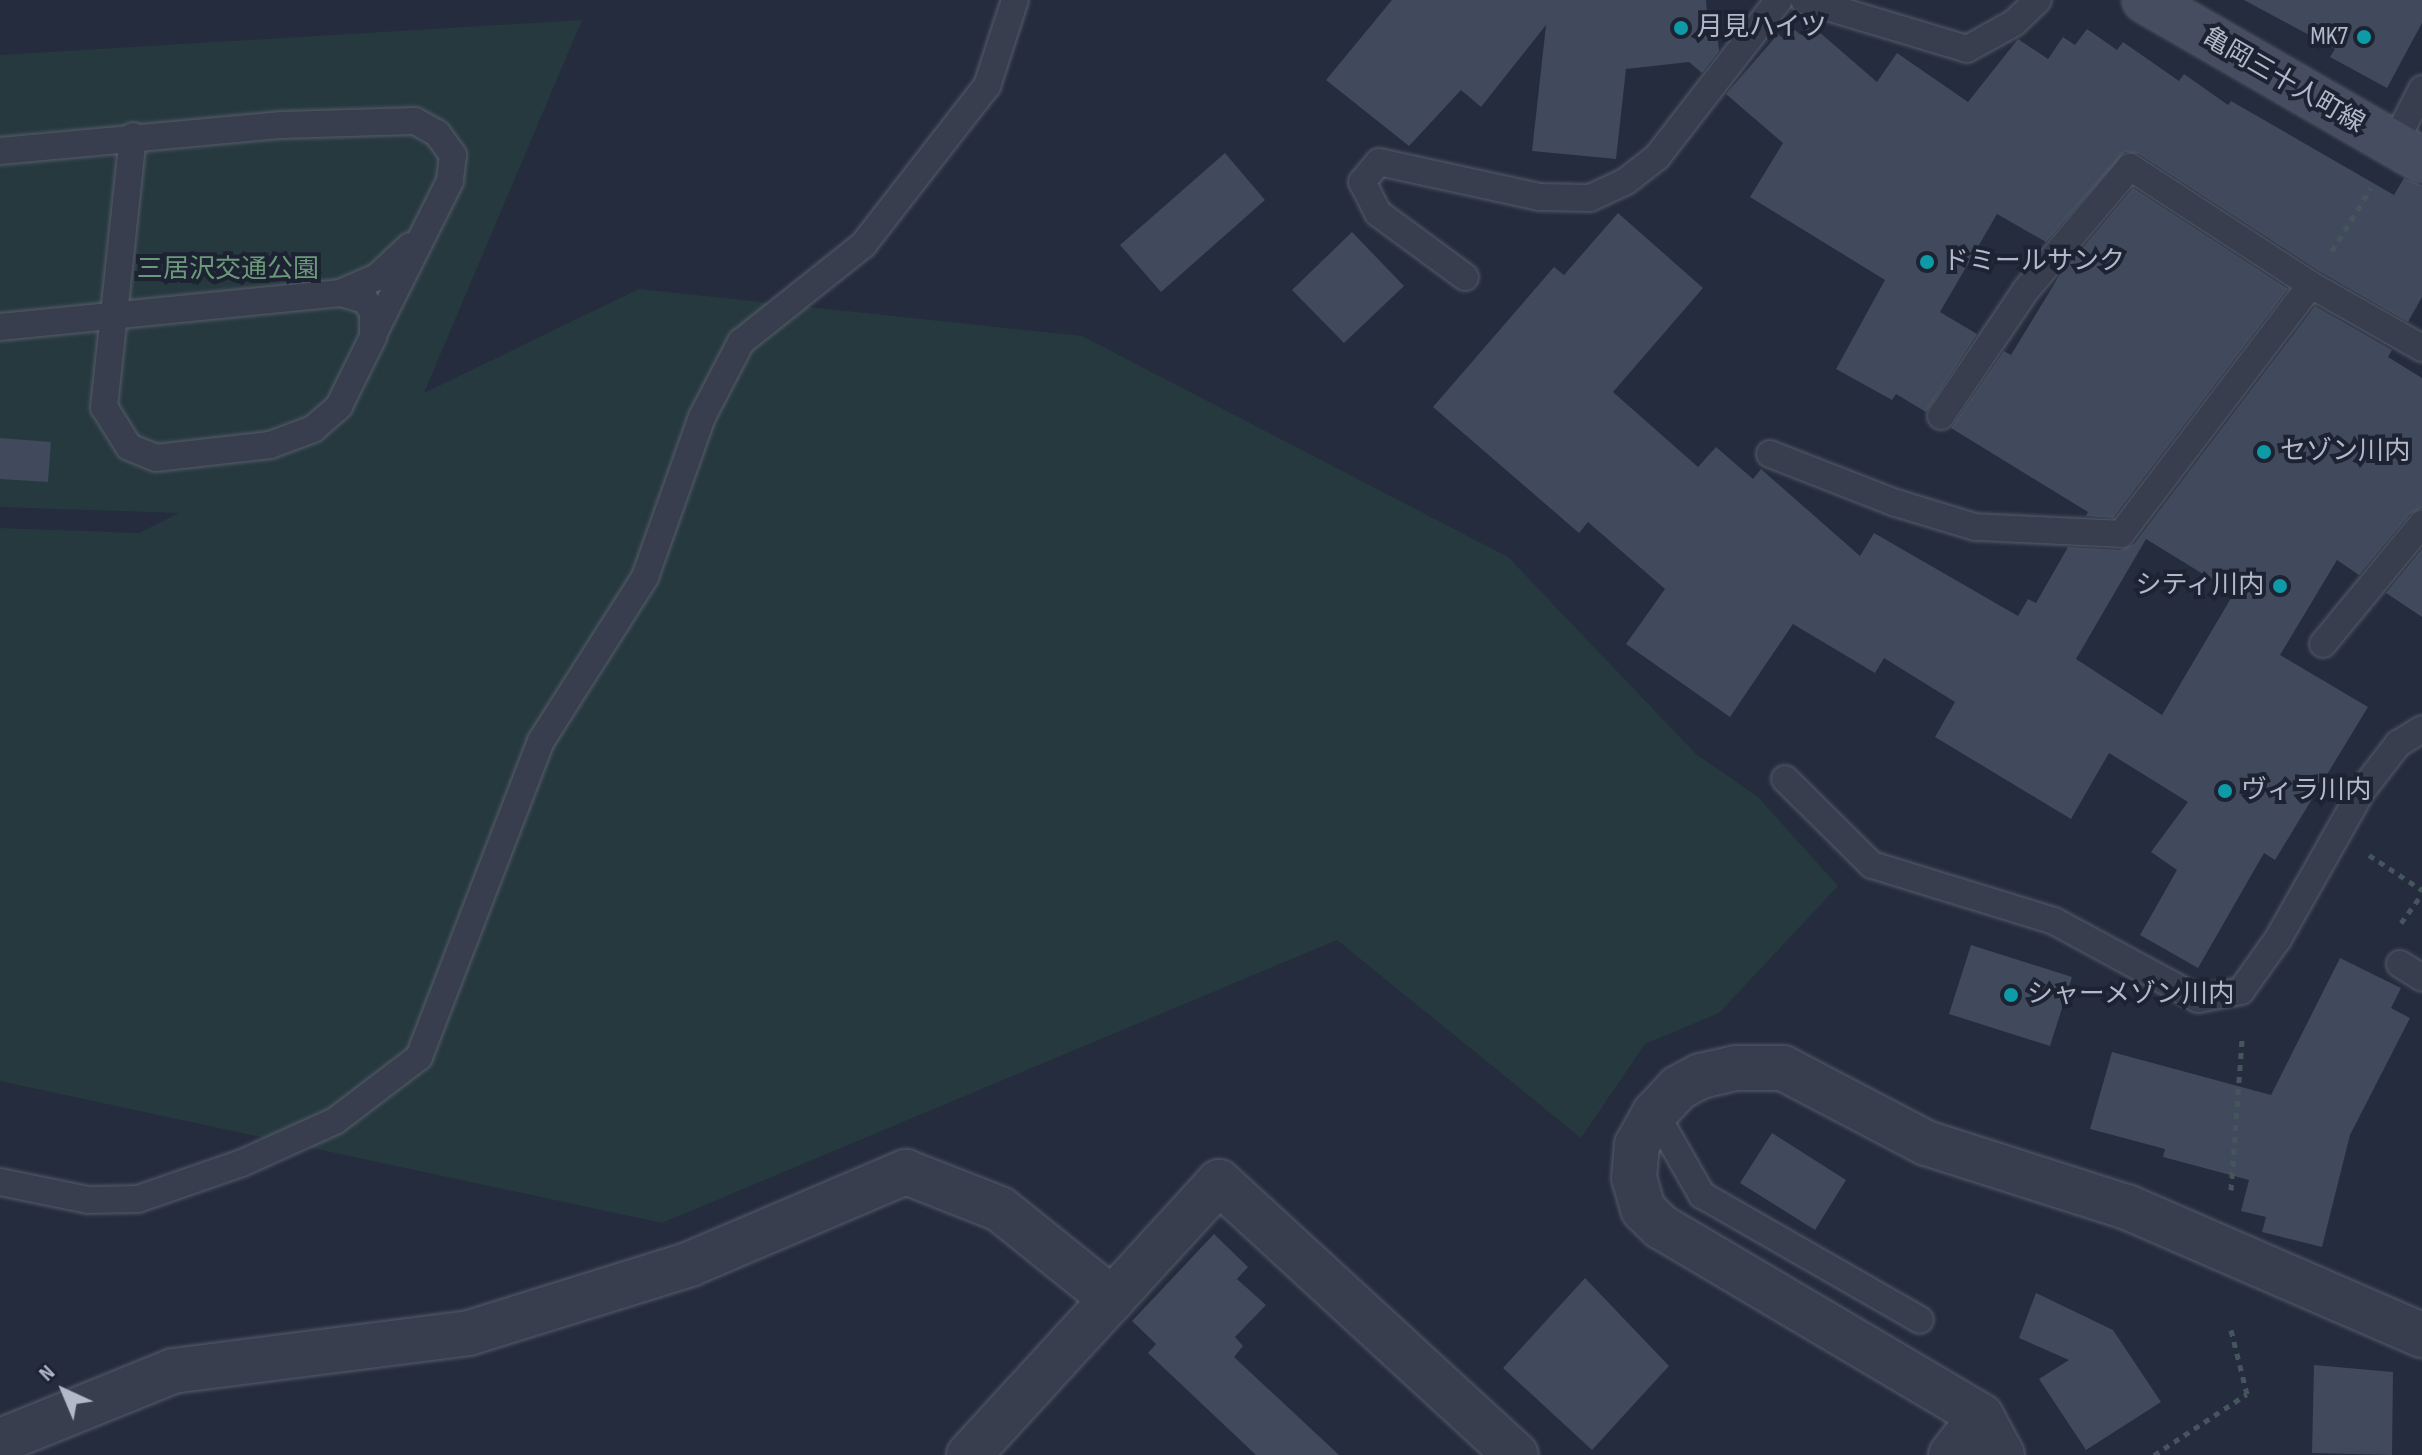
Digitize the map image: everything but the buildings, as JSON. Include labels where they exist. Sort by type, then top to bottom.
[{"type":"street","name":"亀岡三十人町線","points":[[2145,0],[2408,153]]},
{"type":"street","points":[[2002,1455],[1981,1416],[1661,1227],[1643,1209],[1634,1178],[1637,1145],[1655,1113],[1678,1088],[1701,1076],[1736,1068],[1783,1068],[1926,1143],[2127,1207],[2422,1335]]},
{"type":"street","points":[[5,1439],[173,1371],[469,1333],[690,1264],[906,1172],[1000,1209],[1112,1299]]},
{"type":"street","points":[[969,1455],[1219,1182],[1516,1455]]},
{"type":"street","points":[[1951,1455],[1981,1416]]},
{"type":"lane","points":[[0,1182],[88,1200],[138,1199],[242,1163],[335,1121],[419,1057],[541,741],[645,577],[702,417],[741,342],[863,245],[987,86],[1015,0]]},
{"type":"lane","points":[[1465,277],[1378,213],[1362,182],[1379,162],[1539,197],[1590,198],[1625,182],[1657,157],[1779,0]]},
{"type":"lane","points":[[1804,0],[1967,49],[2014,23],[2038,0]]},
{"type":"lane","points":[[2408,153],[2422,89]]},
{"type":"lane","points":[[0,151],[133,136],[415,121],[437,133],[453,155],[450,181],[339,406],[313,429],[270,445],[156,458],[129,447],[104,407],[110,316],[133,136]]},
{"type":"lane","points":[[1941,416],[2026,290],[2130,167],[2311,285],[2422,348]]},
{"type":"lane","points":[[0,327],[340,293],[377,277],[405,253],[432,217]]},
{"type":"lane","points":[[1770,454],[1896,503],[1975,527],[2121,534],[2311,285]]},
{"type":"lane","points":[[340,293],[365,300],[373,312],[373,337]]},
{"type":"lane","points":[[2323,644],[2422,524]]},
{"type":"lane","points":[[1785,779],[1872,865],[2054,921],[2198,999],[2241,991],[2278,939],[2361,792],[2398,744],[2422,729]]},
{"type":"lane","points":[[1655,1113],[1702,1195],[1920,1320]]},
{"type":"path","points":[[2329,255],[2371,187]]},
{"type":"path","points":[[2359,848],[2422,892],[2399,926]]},
{"type":"path","points":[[2231,1190],[2242,1039]]},
{"type":"path","points":[[2154,1455],[2247,1394],[2230,1326]]},
{"type":"green space","name":"三居沢交通公園","points":[[582,20],[424,393],[639,289],[1082,336],[1508,557],[1696,754],[1758,797],[1838,886],[1719,1013],[1645,1044],[1581,1138],[1337,940],[662,1223],[0,1081],[0,528],[139,533],[179,513],[0,507],[0,55]]},
{"type":"place","name":"月見ハイツ","points":[[1681,28]]},
{"type":"place","name":"MK7","points":[[2364,37]]},
{"type":"place","name":"ドミールサンク","points":[[1927,262]]},
{"type":"place","name":"セゾン川内","points":[[2264,452]]},
{"type":"place","name":"シティ川内","points":[[2280,586]]},
{"type":"place","name":"ヴィラ川内","points":[[2225,791]]},
{"type":"place","name":"シャーメゾン川内","points":[[2011,995]]}]
